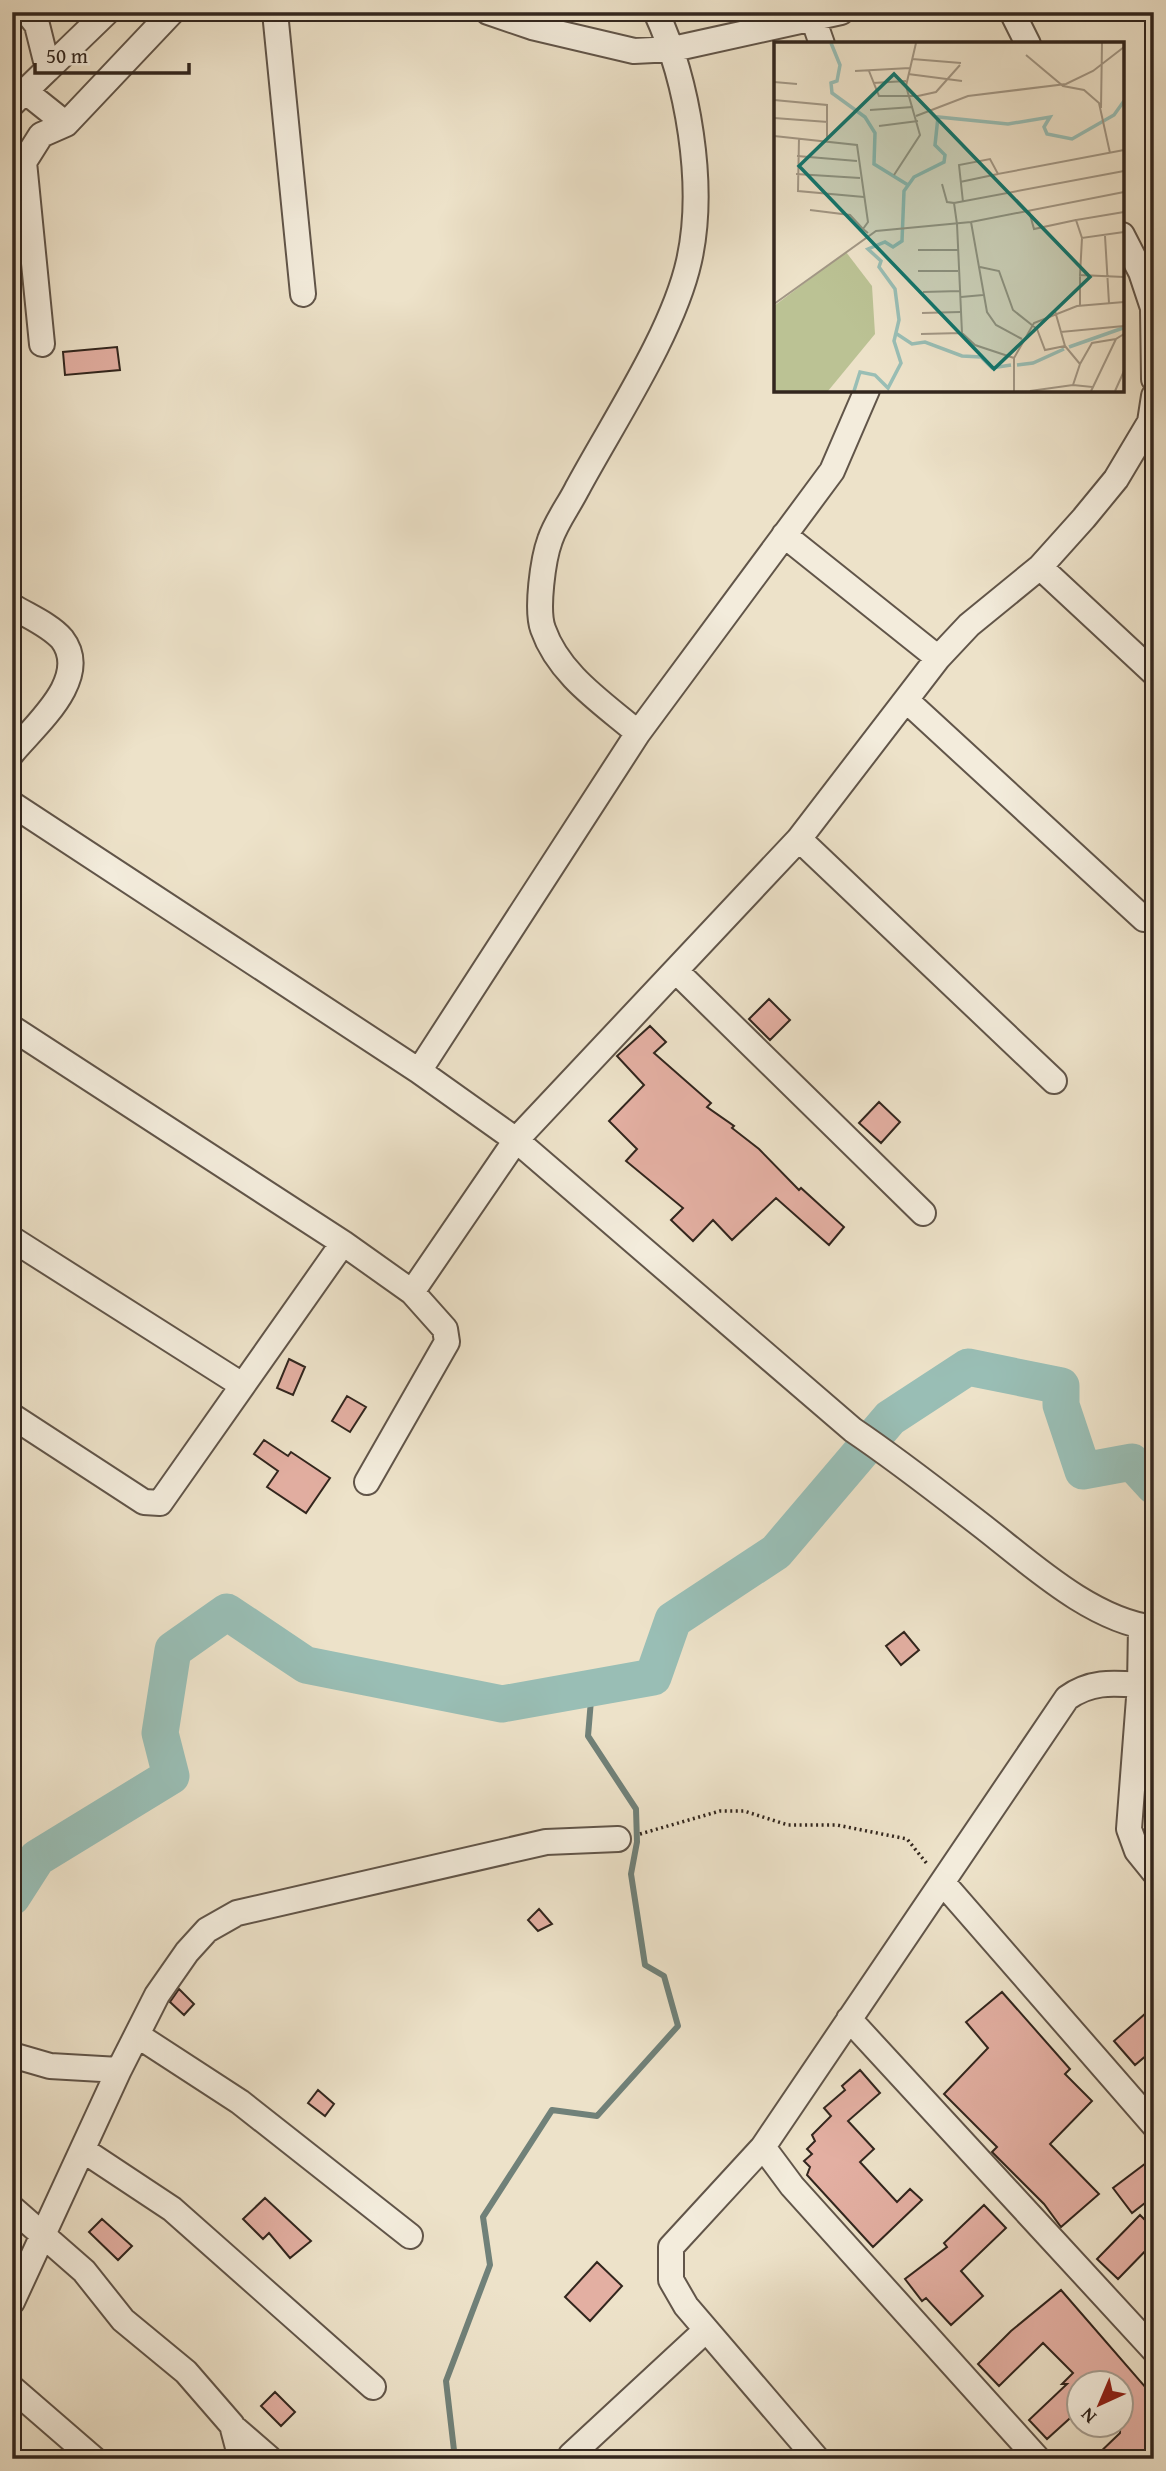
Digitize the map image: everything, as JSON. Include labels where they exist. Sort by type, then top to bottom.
[{"type":"street","points":[[27,12],[37,25],[48,69]]},
{"type":"street","points":[[66,124],[19,98],[107,12]]},
{"type":"street","points":[[42,344],[24,162],[41,135],[66,124],[172,12]]},
{"type":"street","points":[[275,12],[303,294]]},
{"type":"street","points":[[488,12],[532,27],[634,51],[673,50],[818,32],[841,12]]},
{"type":"street","points":[[638,733],[573,679],[542,628],[541,587],[550,540],[672,314],[689,260],[694,200],[690,121],[673,50],[656,12]]},
{"type":"street","points":[[1012,12],[1027,42]]},
{"type":"street","points":[[1124,239],[1141,272],[1153,308],[1154,379]]},
{"type":"street","points":[[419,1071],[638,733],[832,471],[866,392]]},
{"type":"street","points":[[412,1292],[516,1140],[799,839],[938,658],[969,625],[1040,567],[1116,479],[1152,424],[1154,396]]},
{"type":"street","points":[[784,535],[938,658]]},
{"type":"street","points":[[1040,567],[1154,673]]},
{"type":"street","points":[[12,606],[61,638],[69,652],[72,670],[66,686],[12,753]]},
{"type":"street","points":[[906,700],[1144,919]]},
{"type":"street","points":[[12,804],[419,1071],[516,1140],[853,1430],[894,1458],[1072,1596],[1147,1628],[1129,1829],[1137,1851],[1154,1872]]},
{"type":"street","points":[[799,839],[1054,1081]]},
{"type":"street","points":[[676,971],[923,1213]]},
{"type":"street","points":[[12,1028],[343,1243],[412,1292],[445,1329],[447,1342],[367,1482]]},
{"type":"street","points":[[12,1239],[243,1385]]},
{"type":"street","points":[[12,1416],[144,1502],[155,1504],[164,1499],[343,1243]]},
{"type":"street","points":[[817,2459],[686,2306],[671,2280],[671,2247],[763,2147],[1067,1698],[1084,1686],[1108,1683],[1140,1685]]},
{"type":"street","points":[[12,2302],[137,2035],[158,1995],[187,1952],[207,1930],[237,1913],[546,1842],[618,1839]]},
{"type":"street","points":[[943,1883],[1154,2125]]},
{"type":"street","points":[[849,2019],[1154,2350]]},
{"type":"street","points":[[137,2035],[240,2102],[411,2236]]},
{"type":"street","points":[[12,2055],[50,2066],[119,2070]]},
{"type":"street","points":[[763,2147],[792,2186],[1038,2459]]},
{"type":"street","points":[[82,2150],[172,2209],[373,2387]]},
{"type":"street","points":[[12,2208],[84,2271],[123,2320],[186,2372],[232,2426],[269,2458]]},
{"type":"street","points":[[571,2455],[706,2330]]},
{"type":"street","points":[[12,2388],[94,2459]]},
{"type":"street","points":[[232,2426],[241,2459]]},
{"type":"path","points":[[644,1833],[720,1811],[744,1811],[788,1825],[837,1825],[907,1839],[943,1883]]},
{"type":"building","points":[[117,347],[120,370],[65,375],[63,352]]},
{"type":"building","points":[[769,999],[790,1020],[770,1040],[749,1019]]},
{"type":"building","points":[[650,1026],[666,1042],[654,1053],[711,1103],[707,1107],[734,1126],[732,1128],[759,1149],[799,1190],[801,1188],[844,1227],[829,1245],[776,1198],[732,1240],[713,1220],[693,1241],[671,1220],[683,1208],[626,1161],[637,1149],[609,1121],[644,1085],[617,1056]]},
{"type":"building","points":[[879,1102],[900,1122],[881,1143],[859,1123]]},
{"type":"building","points":[[289,1359],[305,1367],[293,1395],[277,1388]]},
{"type":"building","points":[[347,1396],[366,1407],[350,1432],[332,1421]]},
{"type":"building","points":[[264,1440],[288,1456],[291,1452],[330,1478],[306,1513],[267,1487],[278,1471],[254,1454]]},
{"type":"building","points":[[904,1632],[919,1650],[901,1665],[886,1646]]},
{"type":"building","points":[[539,1909],[552,1924],[538,1931],[528,1920]]},
{"type":"building","points":[[179,1989],[194,2004],[184,2015],[170,2002]]},
{"type":"building","points":[[1002,1992],[1070,2069],[1065,2074],[1092,2101],[1050,2144],[1099,2194],[1061,2227],[1044,2204],[992,2152],[997,2147],[944,2094],[988,2048],[966,2022]]},
{"type":"building","points":[[1154,2006],[1154,2049],[1135,2065],[1114,2041]]},
{"type":"building","points":[[860,2070],[880,2093],[848,2121],[874,2149],[860,2162],[897,2202],[910,2189],[922,2200],[873,2247],[807,2175],[810,2167],[804,2161],[812,2154],[807,2149],[815,2141],[812,2135],[831,2116],[824,2108],[845,2090],[842,2086]]},
{"type":"building","points":[[318,2090],[334,2104],[325,2116],[308,2103]]},
{"type":"building","points":[[1154,2157],[1154,2196],[1132,2213],[1113,2188]]},
{"type":"building","points":[[265,2198],[311,2241],[290,2258],[269,2233],[263,2239],[243,2219]]},
{"type":"building","points":[[984,2205],[1006,2228],[961,2271],[983,2296],[951,2325],[926,2298],[922,2301],[905,2279],[947,2247],[944,2243]]},
{"type":"building","points":[[1140,2215],[1154,2229],[1154,2242],[1118,2279],[1097,2259]]},
{"type":"building","points":[[102,2219],[132,2246],[118,2260],[89,2232]]},
{"type":"building","points":[[597,2262],[622,2286],[590,2321],[565,2297]]},
{"type":"building","points":[[1061,2290],[1131,2370],[1070,2370],[1043,2343],[999,2386],[978,2364],[1011,2331]]},
{"type":"building","points":[[1134,2374],[1154,2397],[1154,2459],[1093,2459],[1113,2440],[1134,2440]]},
{"type":"building","points":[[1064,2387],[1064,2424],[1047,2439],[1029,2420]]},
{"type":"building","points":[[275,2392],[295,2412],[281,2426],[261,2406]]},
{"type":"waterway","points":[[12,1897],[37,1858],[171,1776],[160,1733],[173,1650],[227,1612],[306,1665],[502,1704],[653,1677],[673,1620],[776,1552],[890,1418],[968,1367],[1061,1386],[1061,1405],[1083,1471],[1132,1462],[1154,1486]]},
{"type":"waterway","points":[[455,2459],[446,2381],[490,2265],[483,2217],[552,2110],[597,2116],[678,2026],[664,1976],[645,1965],[631,1874],[637,1842],[636,1809],[588,1736],[592,1688]]}]
